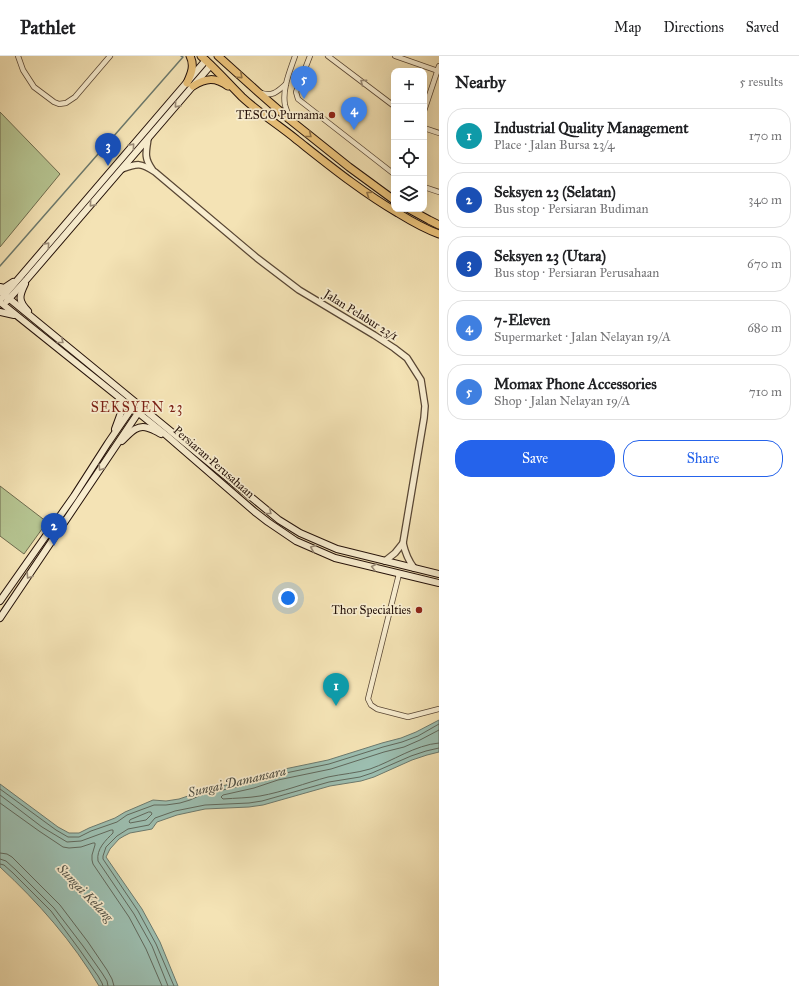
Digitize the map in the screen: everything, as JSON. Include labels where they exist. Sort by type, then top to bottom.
[{"type":"main road","points":[[190,56],[193,66],[190,85],[202,81],[218,80],[289,133],[356,186],[416,224],[439,234]]},
{"type":"main road","points":[[212,59],[242,97]]},
{"type":"main road","points":[[212,59],[258,92],[289,119],[391,198]]},
{"type":"main road","name":"Persiaran Perusahaan","points":[[134,405],[119,397],[1,302],[4,295],[22,274],[212,59]]},
{"type":"main road","name":"Persiaran Perusahaan","points":[[4,295],[27,279],[148,139],[190,85]]},
{"type":"main road","points":[[414,212],[439,224]]},
{"type":"main road","points":[[429,220],[439,221]]},
{"type":"main road","points":[[0,288],[8,286],[22,274]]},
{"type":"main road","points":[[27,279],[21,292],[20,300],[26,309],[48,331]]},
{"type":"main road","name":"Persiaran Perusahaan","points":[[4,295],[140,410],[279,520],[300,533],[337,549],[439,574]]},
{"type":"main road","points":[[0,312],[17,316]]},
{"type":"main road","points":[[108,443],[122,410],[119,397]]},
{"type":"main road","points":[[0,602],[134,405]]},
{"type":"main road","points":[[0,618],[140,410]]},
{"type":"main road","name":"Persiaran Perusahaan","points":[[140,410],[166,435],[255,512],[296,541],[335,558],[439,583]]},
{"type":"main road","points":[[113,449],[133,430],[140,427],[150,428],[166,435]]},
{"type":"street","points":[[18,56],[23,70],[34,87],[54,102],[66,104],[75,97],[110,56]]},
{"type":"street","points":[[289,119],[284,97],[286,83],[295,56]]},
{"type":"street","points":[[310,56],[296,92],[298,98],[391,172]]},
{"type":"street","points":[[328,56],[391,104]]},
{"type":"street","points":[[395,56],[438,68],[426,104]]},
{"type":"street","points":[[258,92],[267,95],[275,93],[286,83]]},
{"type":"street","points":[[427,129],[439,133]]},
{"type":"street","name":"Jalan Pelabur 23/1","points":[[148,139],[146,159],[155,172]]},
{"type":"street","name":"Jalan Pelabur 23/1","points":[[122,169],[131,165],[139,164],[155,172],[257,258],[292,285],[374,335],[407,358],[421,380],[425,406],[403,543],[408,560],[414,568]]},
{"type":"street","points":[[427,188],[439,192]]},
{"type":"street","points":[[385,561],[395,553],[403,543]]},
{"type":"street","points":[[399,574],[368,699],[371,705],[377,709],[408,717],[439,709]]},
{"type":"green space","points":[[0,112],[60,174],[0,247]]},
{"type":"green space","points":[[0,486],[47,522],[24,554],[0,536]]},
{"type":"water","name":"Sungai Kelang","points":[[439,720],[439,752],[412,760],[374,777],[361,781],[330,786],[263,805],[205,809],[177,815],[157,822],[152,829],[130,833],[119,839],[110,849],[106,857],[142,909],[160,942],[178,986],[99,986],[78,954],[54,923],[28,894],[0,867],[0,784],[58,827],[69,833],[79,833],[153,800],[166,801],[179,799],[200,791],[252,779],[275,771],[328,760],[401,738]]},
{"type":"waterway","points":[[0,266],[183,57],[181,56]]},
{"type":"place","name":"Momax Phone Accessories","points":[[304,99]]},
{"type":"place","name":"TESCO Purnama","points":[[332,115]]},
{"type":"place","name":"7-Eleven","points":[[354,130]]},
{"type":"place","name":"Seksyen 23 (Utara)","points":[[108,166]]},
{"type":"place","name":"Seksyen 23 (Selatan)","points":[[54,546]]},
{"type":"place","name":"Thor Specialties","points":[[419,610]]},
{"type":"place","name":"Industrial Quality Management","points":[[336,706]]},
{"type":"district","name":"SEKSYEN 23","points":[[137,407]]},
{"type":"water label","name":"Sungai Damansara","points":[[237,782]]}]
